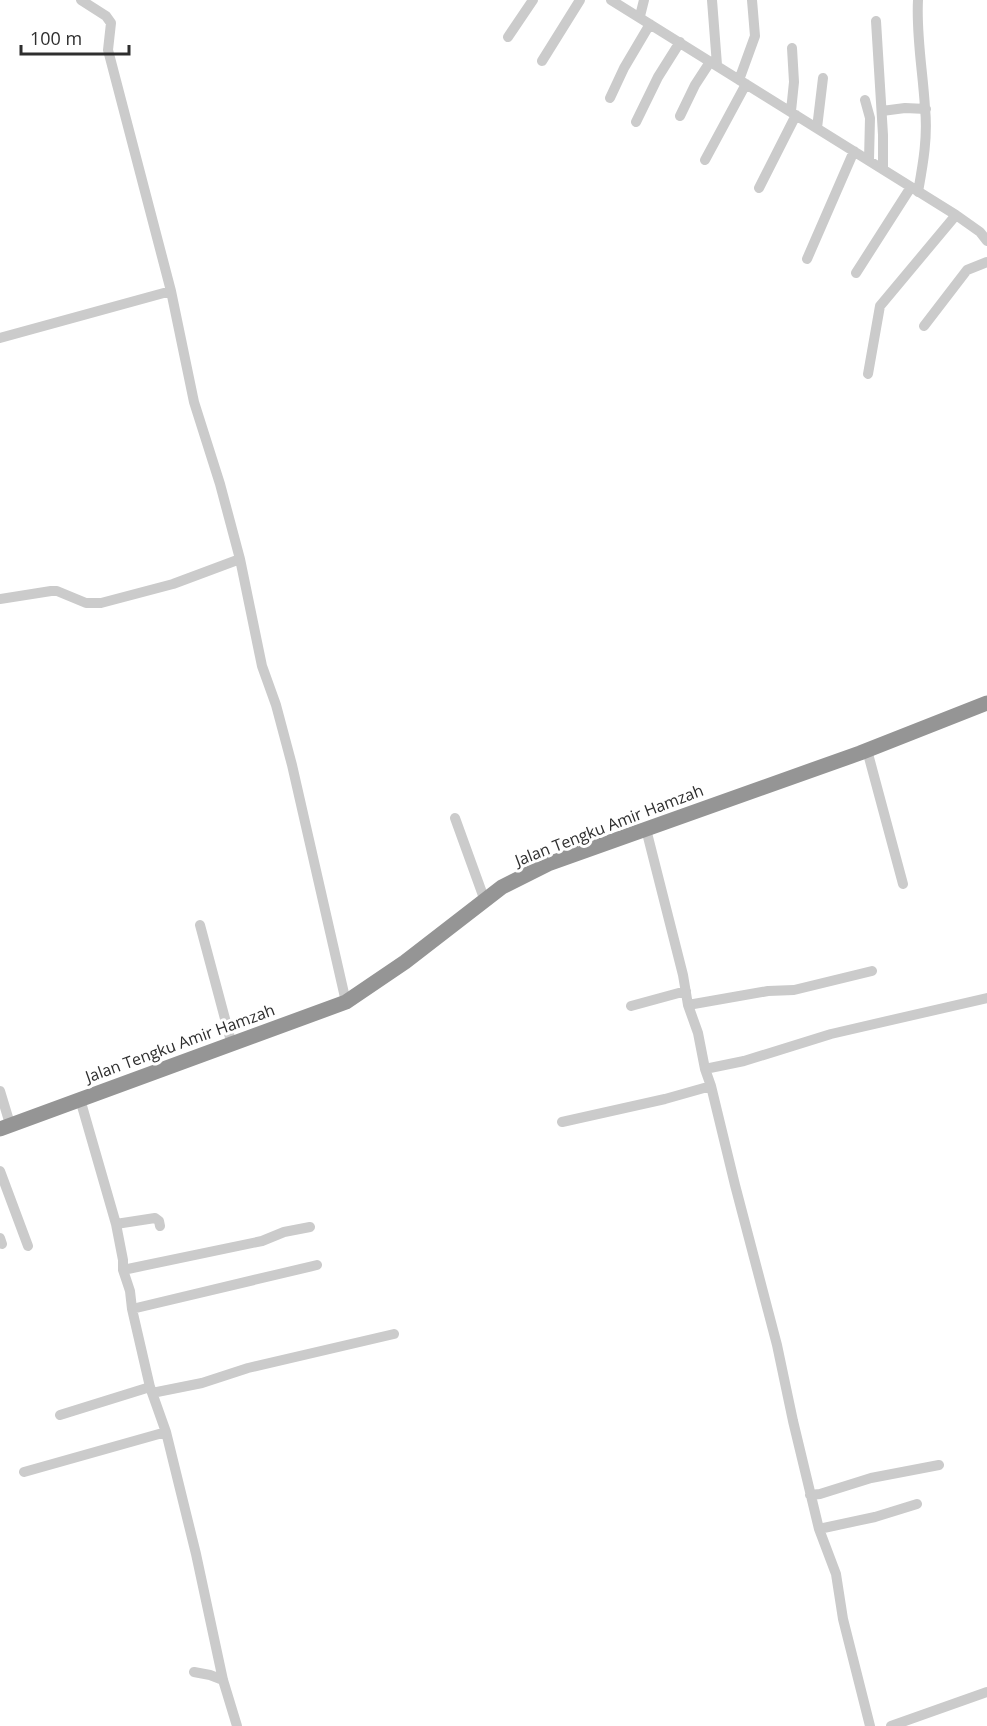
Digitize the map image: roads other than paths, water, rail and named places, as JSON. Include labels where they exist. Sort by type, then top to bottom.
[{"type":"highway","name":"Jalan Tengku Amir Hamzah","points":[[5,1126],[346,1002],[405,962],[511,882],[529,873],[867,750],[987,703]]},
{"type":"street","points":[[81,0],[106,16],[111,23],[108,50],[171,291],[194,402],[220,483],[240,559],[262,666],[276,705],[292,765],[346,1002]]},
{"type":"street","points":[[508,38],[533,0]]},
{"type":"street","points":[[542,61],[580,0]]},
{"type":"street","points":[[611,0],[956,215],[980,232],[987,241]]},
{"type":"street","points":[[640,16],[644,0]]},
{"type":"street","points":[[680,116],[695,85],[713,64],[712,0]]},
{"type":"street","points":[[705,160],[743,82],[755,36],[752,0]]},
{"type":"street","points":[[856,273],[915,189],[926,151],[926,109],[919,57],[918,0]]},
{"type":"street","points":[[876,21],[883,169]]},
{"type":"street","points":[[610,98],[624,68],[650,24]]},
{"type":"street","points":[[636,122],[658,77],[680,42]]},
{"type":"street","points":[[759,188],[793,113],[792,48]]},
{"type":"street","points":[[817,128],[823,78]]},
{"type":"street","points":[[865,100],[870,118],[869,160]]},
{"type":"street","points":[[882,111],[905,108],[926,109]]},
{"type":"street","points":[[807,259],[854,151]]},
{"type":"street","points":[[868,374],[880,306],[956,215]]},
{"type":"street","points":[[924,326],[967,270],[987,262]]},
{"type":"street","points":[[0,338],[171,291]]},
{"type":"street","points":[[0,599],[57,591],[86,603],[101,603],[173,584],[240,559]]},
{"type":"street","points":[[867,750],[903,884]]},
{"type":"street","points":[[455,818],[485,901]]},
{"type":"street","points":[[646,829],[683,975],[688,1005],[698,1033],[705,1069],[777,1345],[810,1495],[819,1529],[836,1574],[843,1619],[870,1726]]},
{"type":"street","points":[[200,925],[232,1044]]},
{"type":"street","points":[[688,1005],[768,991],[794,990],[872,971]]},
{"type":"street","points":[[631,1006],[686,991]]},
{"type":"street","points":[[705,1069],[744,1061],[831,1034],[987,998]]},
{"type":"street","points":[[562,1122],[711,1086]]},
{"type":"street","points":[[0,1091],[5,1126]]},
{"type":"street","points":[[80,1099],[116,1224],[123,1270],[130,1291],[151,1390],[166,1432],[224,1680],[237,1726]]},
{"type":"street","points":[[0,1171],[4,1197],[28,1246]]},
{"type":"street","points":[[116,1224],[155,1218],[159,1221],[160,1226]]},
{"type":"street","points":[[123,1270],[262,1241],[284,1232],[310,1227]]},
{"type":"street","points":[[132,1309],[317,1264]]},
{"type":"street","points":[[60,1415],[151,1390],[202,1383],[248,1368],[394,1334]]},
{"type":"street","points":[[24,1472],[166,1432]]},
{"type":"street","points":[[810,1495],[871,1478],[939,1465]]},
{"type":"street","points":[[819,1529],[875,1517],[917,1504]]},
{"type":"street","points":[[194,1672],[224,1680]]},
{"type":"street","points":[[891,1726],[987,1692]]}]
